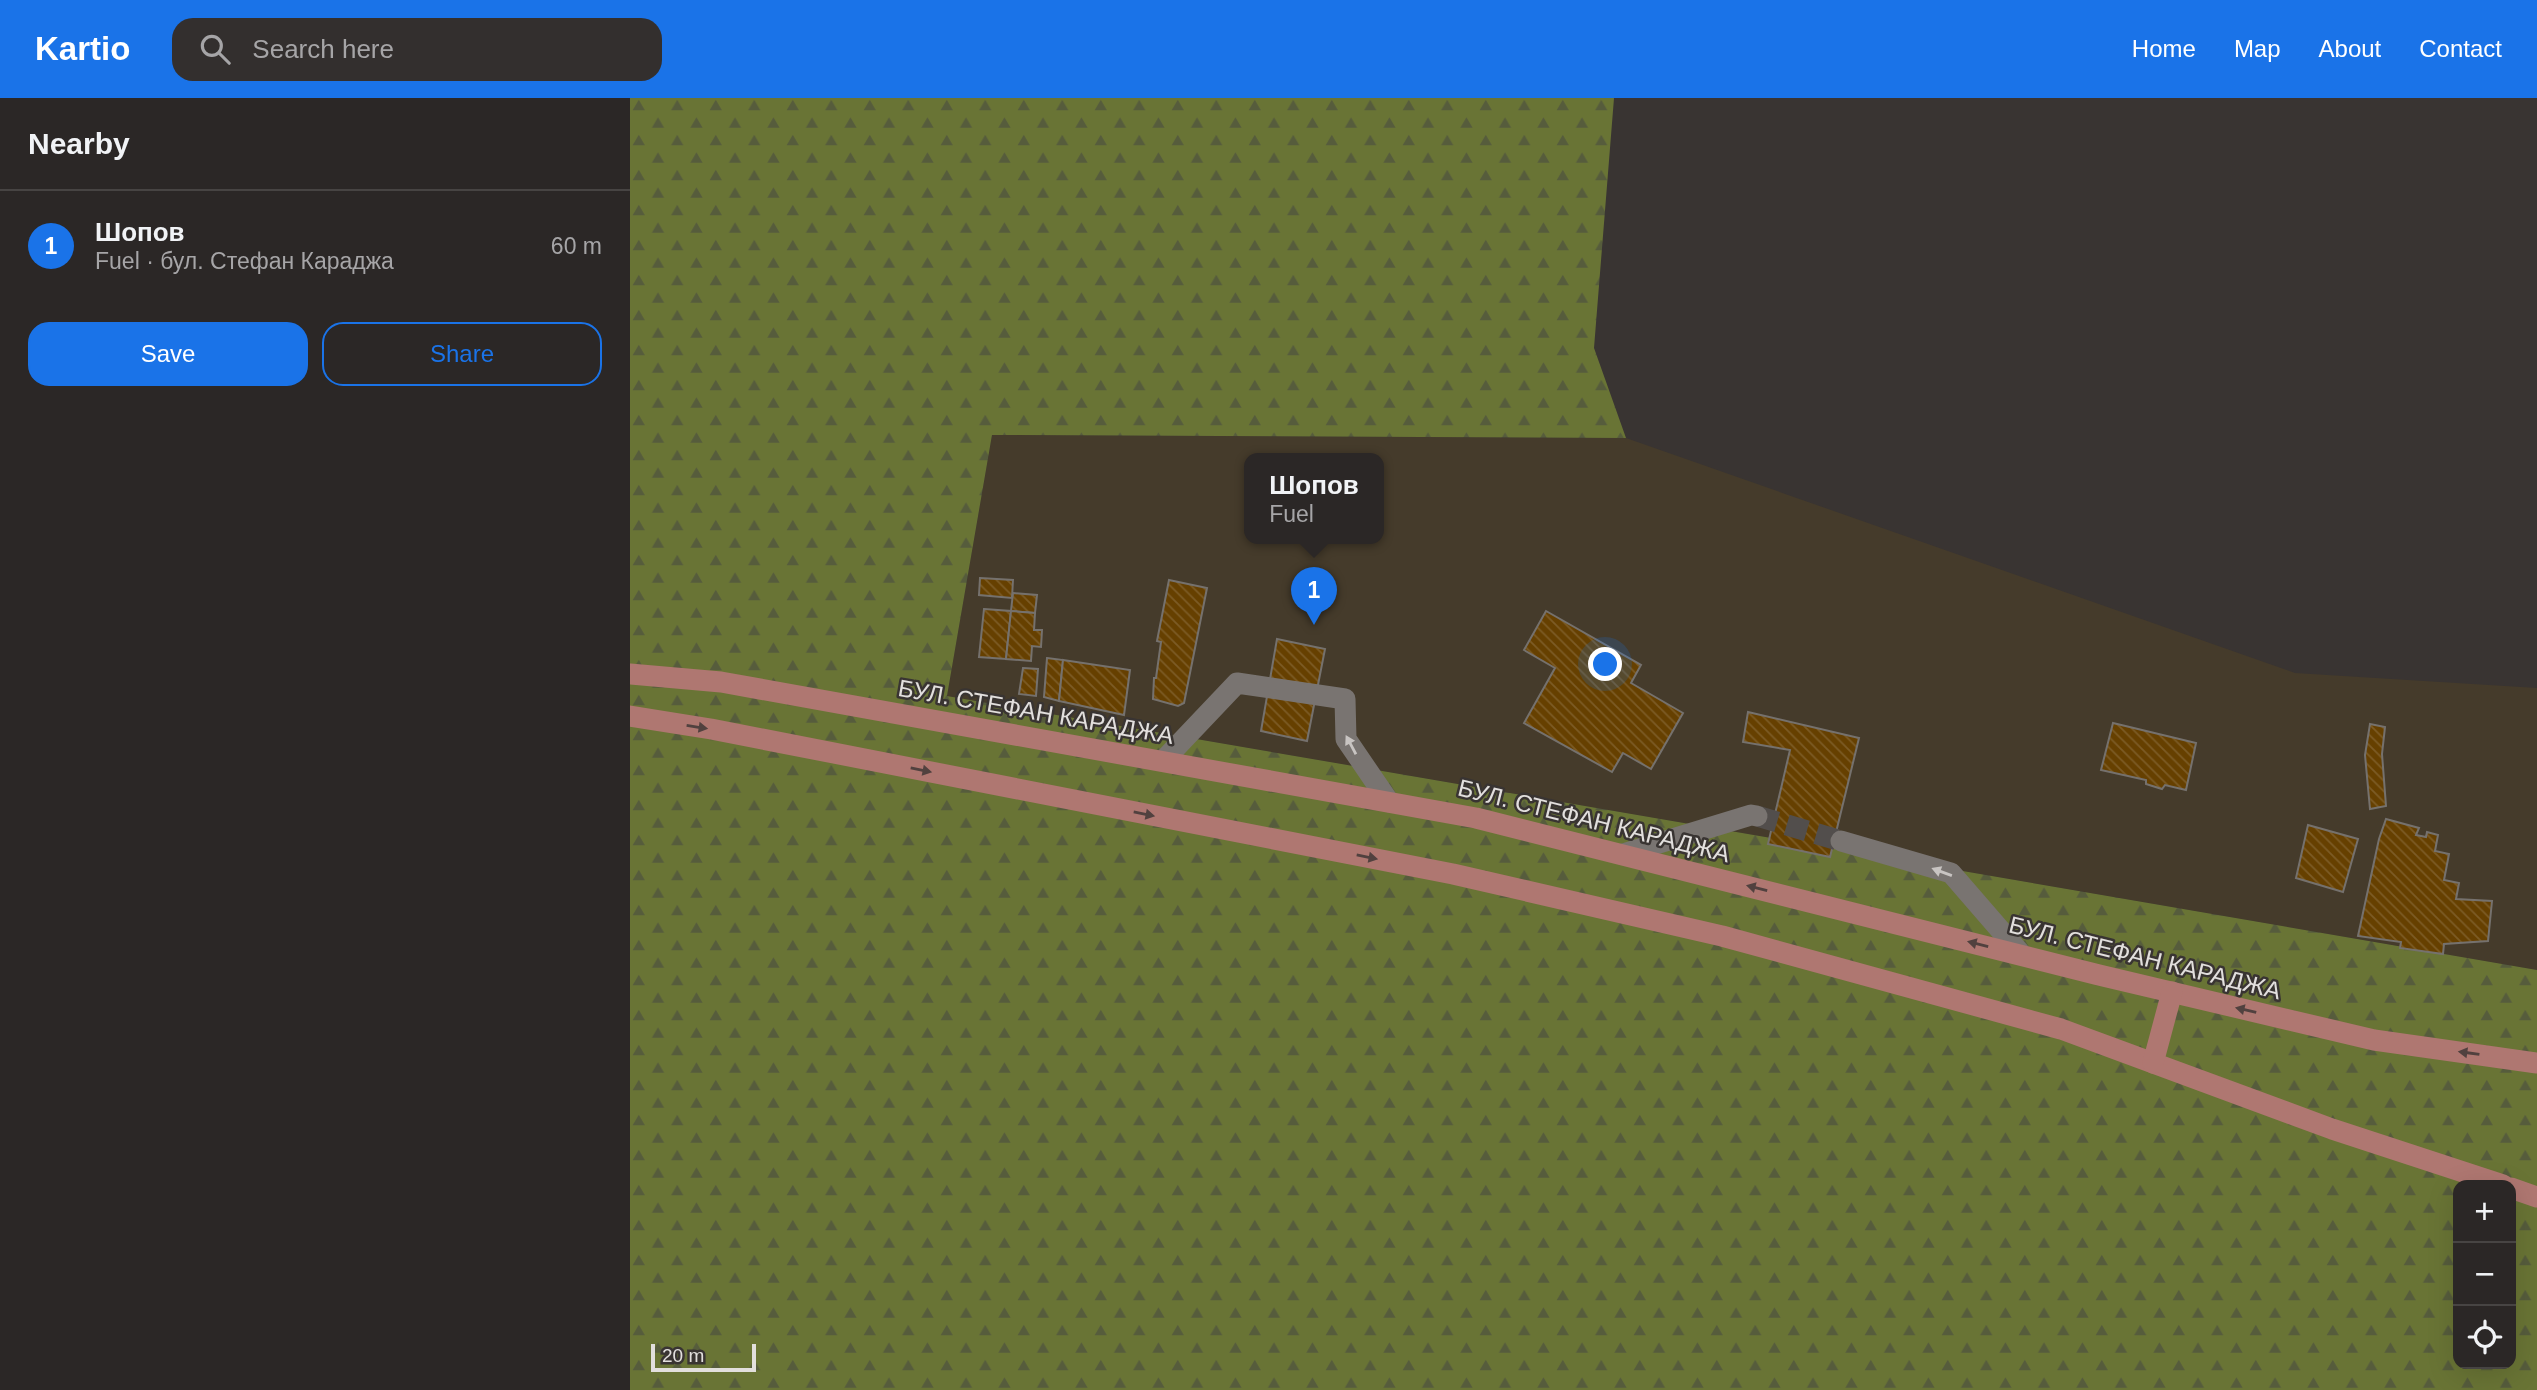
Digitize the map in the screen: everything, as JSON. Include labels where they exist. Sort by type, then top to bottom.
[{"type":"main road","name":"БУЛ. СТЕФАН КАРАДЖА","points":[[630,674],[721,682],[1476,818],[2374,1040],[2537,1062]]},
{"type":"main road","points":[[630,716],[739,734],[1480,880],[1722,936],[2061,1029],[2332,1129],[2488,1180]]},
{"type":"main road","points":[[2153,1063],[2172,992]]},
{"type":"main road","points":[[2516,1190],[2537,1197]]},
{"type":"lane","points":[[1163,761],[1237,683],[1345,699],[1346,739],[1388,802]]},
{"type":"lane","points":[[1623,854],[1751,815],[1757,817]]},
{"type":"lane","points":[[1841,841],[1951,873],[2022,955]]},
{"type":"shaded area","points":[[992,435],[1626,438],[2295,673],[2537,688],[2537,970],[947,696]]},
{"type":"green space","points":[[630,98],[1614,98],[1594,348],[1626,438],[992,435],[947,696],[2537,970],[2537,1390],[630,1390]]},
{"type":"building","points":[[980,578],[1013,580],[1012,598],[979,595]]},
{"type":"building","points":[[1169,580],[1207,588],[1184,703],[1178,706],[1153,699],[1161,642],[1157,641]]},
{"type":"building","points":[[1013,593],[1037,595],[1035,613],[1011,611]]},
{"type":"building","points":[[984,609],[1011,611],[1006,659],[979,657]]},
{"type":"building","points":[[1011,611],[1035,613],[1034,630],[1042,630],[1041,647],[1032,646],[1031,661],[1006,659]]},
{"type":"building","points":[[1546,611],[1641,665],[1631,683],[1683,713],[1651,769],[1623,753],[1612,772],[1524,723],[1555,668],[1524,650]]},
{"type":"building","points":[[1277,639],[1325,649],[1307,741],[1261,731]]},
{"type":"building","points":[[1047,658],[1063,660],[1059,701],[1044,697]]},
{"type":"building","points":[[1063,660],[1130,670],[1124,715],[1059,701]]},
{"type":"building","points":[[1023,668],[1038,669],[1036,696],[1019,694]]},
{"type":"building","points":[[1748,712],[1859,738],[1830,857],[1768,844],[1790,750],[1743,742]]},
{"type":"building","points":[[2113,723],[2196,743],[2186,790],[2165,785],[2162,789],[2146,784],[2146,780],[2101,770]]},
{"type":"building","points":[[2370,724],[2385,727],[2382,754],[2386,806],[2370,809],[2365,755]]},
{"type":"building","points":[[2386,819],[2419,828],[2416,835],[2426,837],[2427,832],[2438,835],[2435,851],[2449,854],[2444,880],[2459,883],[2456,899],[2492,901],[2488,941],[2444,944],[2443,954],[2400,948],[2401,942],[2358,936],[2379,839]]},
{"type":"building","points":[[2308,825],[2358,839],[2343,892],[2296,878]]},
{"type":"tunnel","points":[[1757,816],[1841,841]]},
{"type":"place","name":"Шопов","points":[[1314,625]]}]
